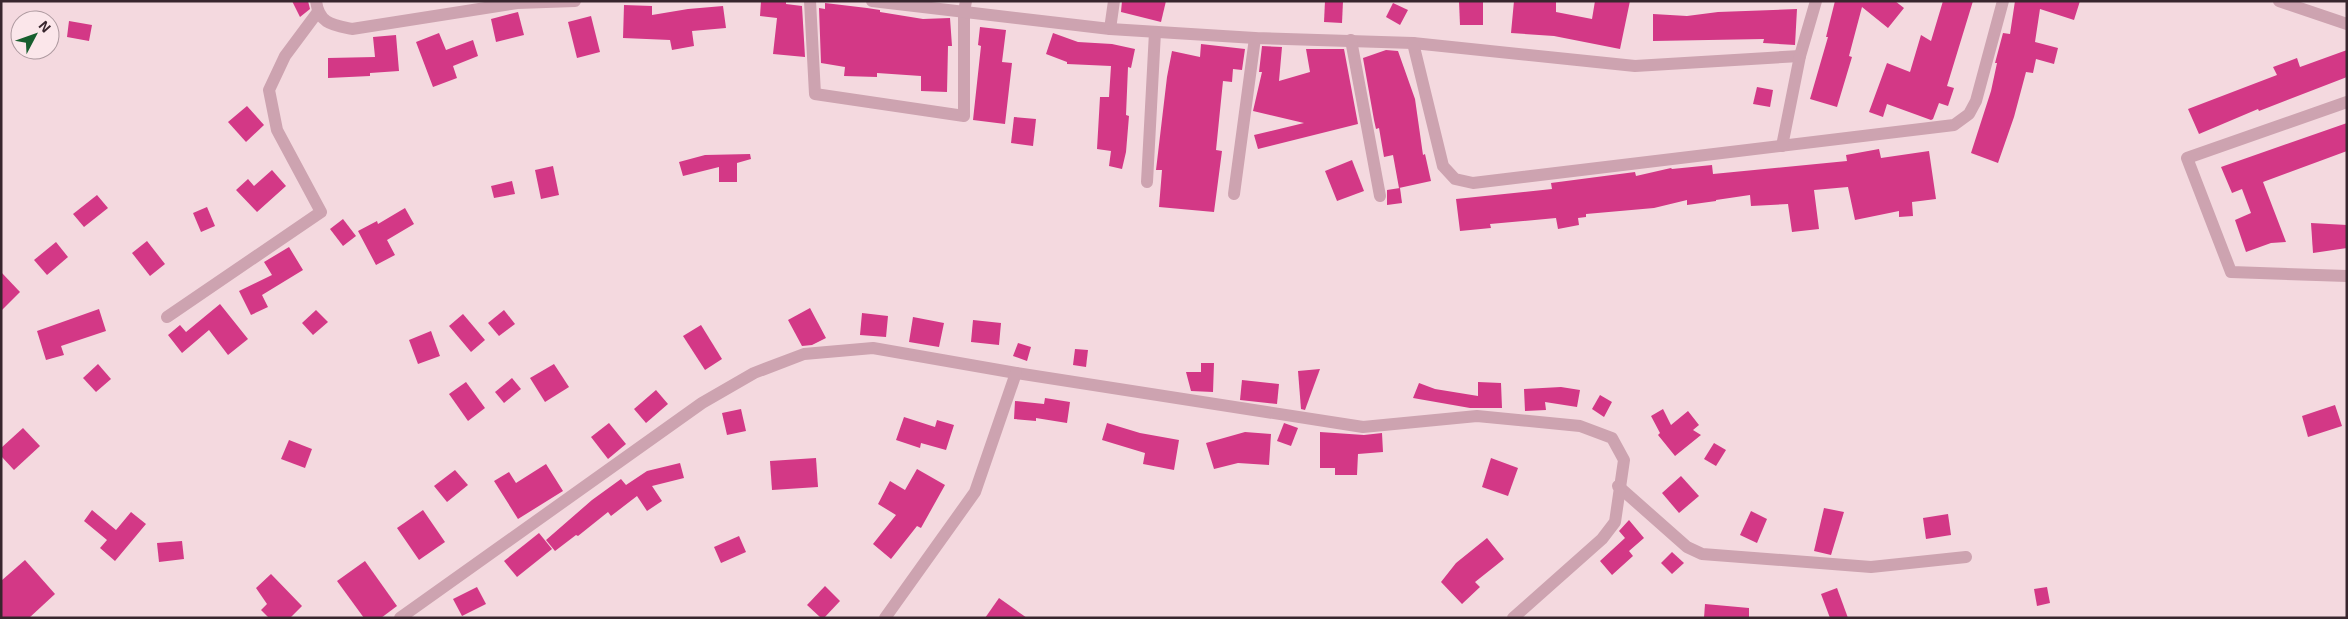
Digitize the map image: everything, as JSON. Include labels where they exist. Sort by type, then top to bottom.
[{"type":"street","points":[[166,318],[321,212],[277,130],[269,90],[285,56],[316,7],[329,24],[352,30],[517,2],[575,1]]},
{"type":"street","points":[[810,1],[815,94],[964,116],[965,7]]},
{"type":"street","points":[[872,1],[965,7],[1110,30],[1255,38],[1413,43],[1635,66],[1800,56]]},
{"type":"street","points":[[1110,30],[1114,1]]},
{"type":"street","points":[[1782,146],[1800,56],[1816,1]]},
{"type":"street","points":[[1413,43],[1443,166],[1455,180],[1473,183],[1954,125],[1969,114],[1976,102],[2003,1]]},
{"type":"street","points":[[2279,1],[2347,24]]},
{"type":"street","points":[[1147,182],[1155,32]]},
{"type":"street","points":[[1234,194],[1255,38]]},
{"type":"street","points":[[1351,40],[1380,196]]},
{"type":"street","points":[[2347,102],[2187,158],[2231,272],[2347,276]]},
{"type":"street","points":[[400,618],[702,403],[754,373],[804,354],[873,348],[1016,374],[1363,427],[1478,416],[1580,426],[1612,438],[1624,460],[1618,486],[1615,522],[1602,540],[1513,618]]},
{"type":"street","points":[[885,618],[974,492],[1016,374]]},
{"type":"street","points":[[1618,486],[1687,547],[1702,554],[1871,567],[1966,557]]},
{"type":"building","points":[[292,1],[308,1],[310,9],[300,17]]},
{"type":"building","points":[[761,1],[786,1],[786,4],[802,6],[805,57],[773,54],[777,18],[760,16]]},
{"type":"building","points":[[1122,1],[1166,1],[1161,22],[1121,12]]},
{"type":"building","points":[[1325,1],[1343,1],[1342,23],[1324,22]]},
{"type":"building","points":[[1459,1],[1483,1],[1483,25],[1460,25]]},
{"type":"building","points":[[1514,1],[1556,1],[1556,12],[1592,19],[1595,1],[1630,1],[1620,49],[1554,36],[1511,33]]},
{"type":"building","points":[[1835,1],[1895,1],[1904,8],[1888,28],[1862,7],[1849,56],[1852,57],[1837,107],[1810,99],[1828,37],[1826,37]]},
{"type":"building","points":[[1943,1],[1973,1],[1947,86],[1954,88],[1948,106],[1939,103],[1931,120],[1887,104],[1883,117],[1869,112],[1887,63],[1910,72],[1921,35],[1931,41]]},
{"type":"building","points":[[2015,1],[2080,1],[2074,20],[2040,9],[2035,42],[2058,48],[2054,64],[2036,59],[2033,73],[2026,72],[2014,117],[1998,163],[1971,153],[1991,91],[1997,63],[1995,63],[2003,33],[2010,34]]},
{"type":"building","points":[[825,3],[880,10],[880,12],[923,19],[950,18],[952,46],[948,46],[947,92],[921,91],[921,76],[877,73],[877,77],[844,76],[845,67],[821,63],[819,8],[825,9]]},
{"type":"building","points":[[1393,3],[1408,10],[1400,25],[1386,17]]},
{"type":"building","points":[[624,5],[652,6],[652,15],[723,6],[726,28],[692,31],[694,46],[672,50],[670,40],[623,38]]},
{"type":"building","points":[[1797,9],[1795,45],[1763,43],[1764,39],[1653,41],[1653,14],[1687,16],[1718,12]]},
{"type":"building","points":[[518,12],[524,35],[496,42],[491,19]]},
{"type":"building","points":[[591,16],[600,52],[577,58],[568,22]]},
{"type":"building","points":[[69,21],[92,25],[89,41],[67,37]]},
{"type":"building","points":[[980,27],[1006,30],[1002,62],[1012,63],[1005,124],[973,120],[981,46],[978,45]]},
{"type":"building","points":[[439,33],[446,50],[473,40],[478,56],[453,66],[457,78],[433,87],[416,42]]},
{"type":"building","points":[[1053,33],[1078,42],[1112,44],[1135,49],[1131,68],[1128,67],[1126,115],[1129,116],[1126,152],[1122,169],[1109,166],[1111,151],[1097,149],[1100,97],[1109,97],[1111,66],[1067,64],[1067,62],[1046,54]]},
{"type":"building","points":[[396,35],[399,71],[370,73],[370,76],[328,78],[328,58],[375,57],[373,37]]},
{"type":"building","points":[[1201,44],[1245,49],[1242,70],[1233,69],[1232,82],[1223,81],[1216,150],[1222,151],[1214,212],[1159,207],[1162,170],[1156,170],[1172,51],[1200,57]]},
{"type":"building","points":[[1262,46],[1282,47],[1279,81],[1310,72],[1306,49],[1344,49],[1358,124],[1258,149],[1254,135],[1304,123],[1253,111],[1262,72],[1259,72]]},
{"type":"building","points":[[1386,50],[1398,51],[1415,99],[1423,155],[1425,154],[1431,181],[1399,188],[1393,155],[1384,157],[1379,128],[1376,129],[1363,58]]},
{"type":"building","points":[[2347,50],[2347,77],[2259,111],[2258,109],[2199,134],[2188,109],[2277,75],[2273,67],[2297,58],[2300,67]]},
{"type":"building","points":[[1757,87],[1773,90],[1770,107],[1753,104]]},
{"type":"building","points":[[247,106],[264,125],[246,142],[228,122]]},
{"type":"building","points":[[1014,117],[1036,119],[1033,146],[1011,143]]},
{"type":"building","points":[[2347,123],[2347,151],[2263,182],[2286,242],[2271,243],[2246,252],[2235,220],[2251,213],[2242,189],[2232,193],[2221,167]]},
{"type":"building","points":[[1879,149],[1881,158],[1929,151],[1936,199],[1912,202],[1913,216],[1899,217],[1899,211],[1855,220],[1848,187],[1814,190],[1819,229],[1792,232],[1788,204],[1751,206],[1750,195],[1687,205],[1687,200],[1654,208],[1586,214],[1586,217],[1578,218],[1579,225],[1558,229],[1556,218],[1490,224],[1491,228],[1460,231],[1456,199],[1552,189],[1551,183],[1635,172],[1636,176],[1671,168],[1712,165],[1713,174],[1847,161],[1846,155]]},
{"type":"building","points":[[750,154],[751,159],[737,163],[737,182],[719,182],[719,167],[683,176],[679,162],[705,155]]},
{"type":"building","points":[[1352,160],[1364,191],[1337,201],[1325,171]]},
{"type":"building","points":[[553,166],[559,195],[541,199],[535,170]]},
{"type":"building","points":[[272,170],[286,186],[257,212],[236,190],[248,179],[254,186]]},
{"type":"building","points":[[512,181],[515,194],[494,198],[491,186]]},
{"type":"building","points":[[1400,188],[1402,203],[1387,205],[1387,190]]},
{"type":"building","points":[[97,195],[108,208],[84,227],[73,214]]},
{"type":"building","points":[[207,207],[215,226],[201,232],[193,213]]},
{"type":"building","points":[[405,208],[414,224],[387,240],[395,255],[376,265],[358,231],[377,221],[378,224]]},
{"type":"building","points":[[343,219],[356,236],[343,246],[330,229]]},
{"type":"building","points":[[2311,223],[2347,225],[2347,248],[2313,253]]},
{"type":"building","points":[[147,241],[165,264],[150,276],[132,253]]},
{"type":"building","points":[[56,242],[68,257],[47,275],[34,260]]},
{"type":"building","points":[[289,247],[303,270],[262,295],[268,307],[251,315],[239,291],[272,275],[264,262]]},
{"type":"building","points":[[1,272],[20,292],[1,311]]},
{"type":"building","points":[[220,304],[248,339],[228,355],[209,330],[182,353],[168,335],[180,325],[186,332]]},
{"type":"building","points":[[810,308],[826,338],[812,345],[802,346],[788,320]]},
{"type":"building","points":[[99,309],[106,331],[61,346],[64,355],[46,360],[37,331]]},
{"type":"building","points":[[316,310],[328,322],[313,335],[302,323]]},
{"type":"building","points":[[504,310],[515,324],[499,336],[488,323]]},
{"type":"building","points":[[862,313],[888,316],[886,337],[860,335]]},
{"type":"building","points":[[463,314],[485,340],[471,352],[449,326]]},
{"type":"building","points":[[913,317],[944,323],[939,347],[909,342]]},
{"type":"building","points":[[973,320],[1001,323],[999,345],[971,342]]},
{"type":"building","points":[[701,325],[722,359],[705,370],[683,336]]},
{"type":"building","points":[[431,331],[440,356],[418,364],[409,340]]},
{"type":"building","points":[[1018,343],[1031,347],[1027,361],[1013,356]]},
{"type":"building","points":[[1075,349],[1088,350],[1086,367],[1073,365]]},
{"type":"building","points":[[1201,363],[1214,363],[1213,392],[1191,391],[1186,372],[1201,372]]},
{"type":"building","points":[[98,364],[111,379],[96,392],[83,378]]},
{"type":"building","points":[[554,364],[569,387],[545,402],[530,378]]},
{"type":"building","points":[[1320,369],[1305,410],[1301,409],[1298,371]]},
{"type":"building","points":[[512,378],[521,389],[504,403],[495,392]]},
{"type":"building","points":[[1242,380],[1279,384],[1277,404],[1240,400]]},
{"type":"building","points":[[466,382],[485,408],[468,421],[449,394]]},
{"type":"building","points":[[1478,382],[1501,383],[1502,408],[1470,408],[1413,398],[1419,383],[1435,389],[1478,396]]},
{"type":"building","points":[[1561,387],[1580,390],[1577,407],[1545,402],[1546,410],[1525,411],[1524,389]]},
{"type":"building","points":[[656,390],[668,404],[646,423],[634,409]]},
{"type":"building","points":[[1600,395],[1612,402],[1604,417],[1592,409]]},
{"type":"building","points":[[1045,398],[1070,402],[1067,423],[1036,418],[1036,421],[1014,419],[1015,401],[1044,404]]},
{"type":"building","points":[[2335,405],[2342,426],[2308,437],[2302,416]]},
{"type":"building","points":[[741,409],[746,431],[727,435],[722,413]]},
{"type":"building","points":[[1663,409],[1671,425],[1688,411],[1699,425],[1693,430],[1701,435],[1675,456],[1658,435],[1660,433],[1651,416]]},
{"type":"building","points":[[904,417],[935,427],[937,420],[954,425],[946,450],[921,443],[920,448],[896,440]]},
{"type":"building","points":[[609,423],[626,444],[608,459],[591,437]]},
{"type":"building","points":[[1107,423],[1140,433],[1179,440],[1174,470],[1143,464],[1145,453],[1102,440]]},
{"type":"building","points":[[1284,423],[1298,428],[1291,446],[1277,441]]},
{"type":"building","points":[[23,428],[40,446],[14,470],[1,456],[1,448]]},
{"type":"building","points":[[1245,432],[1271,434],[1269,465],[1238,463],[1214,469],[1206,443]]},
{"type":"building","points":[[1320,432],[1364,435],[1382,433],[1383,452],[1358,454],[1357,475],[1335,475],[1335,468],[1320,468]]},
{"type":"building","points":[[289,440],[312,449],[305,468],[281,459]]},
{"type":"building","points":[[1714,443],[1726,450],[1716,466],[1704,459]]},
{"type":"building","points":[[816,458],[818,487],[772,490],[770,461]]},
{"type":"building","points":[[1491,458],[1518,468],[1508,496],[1482,487]]},
{"type":"building","points":[[680,463],[684,478],[652,486],[662,501],[647,511],[637,496],[611,516],[608,512],[578,536],[576,535],[555,551],[546,540],[592,500],[621,479],[626,485],[647,471]]},
{"type":"building","points":[[546,464],[563,491],[518,519],[494,481],[509,472],[516,483]]},
{"type":"building","points":[[917,469],[945,485],[921,528],[917,526],[891,559],[873,544],[896,515],[878,504],[890,481],[905,490]]},
{"type":"building","points":[[455,470],[468,485],[447,502],[434,486]]},
{"type":"building","points":[[1681,476],[1699,496],[1679,513],[1662,493]]},
{"type":"building","points":[[1824,508],[1844,512],[1831,555],[1814,551]]},
{"type":"building","points":[[92,510],[116,530],[131,512],[146,524],[115,561],[100,548],[107,540],[84,521]]},
{"type":"building","points":[[423,510],[445,542],[419,560],[397,528]]},
{"type":"building","points":[[1751,511],[1767,519],[1757,543],[1740,535]]},
{"type":"building","points":[[1948,514],[1951,535],[1926,539],[1923,518]]},
{"type":"building","points":[[1629,520],[1644,538],[1629,551],[1633,556],[1612,575],[1600,561],[1625,538],[1619,531]]},
{"type":"building","points":[[539,533],[552,549],[517,577],[504,561]]},
{"type":"building","points":[[739,536],[746,552],[721,563],[714,547]]},
{"type":"building","points":[[1487,538],[1504,559],[1475,582],[1480,587],[1462,604],[1441,582],[1456,563]]},
{"type":"building","points":[[182,541],[184,559],[159,562],[157,543]]},
{"type":"building","points":[[1672,552],[1684,563],[1672,574],[1661,563]]},
{"type":"building","points":[[25,560],[55,594],[29,618],[1,618],[1,581]]},
{"type":"building","points":[[365,561],[397,606],[381,618],[364,618],[337,581]]},
{"type":"building","points":[[271,574],[302,606],[290,618],[269,618],[261,610],[267,604],[256,588]]},
{"type":"building","points":[[825,586],[840,601],[824,618],[821,618],[807,605]]},
{"type":"building","points":[[477,587],[486,604],[462,616],[453,599]]},
{"type":"building","points":[[2047,587],[2050,603],[2037,606],[2034,589]]},
{"type":"building","points":[[1837,588],[1848,618],[1830,618],[1821,594]]},
{"type":"building","points":[[999,598],[1027,618],[985,618]]},
{"type":"building","points":[[1705,604],[1749,608],[1749,618],[1704,618]]}]
